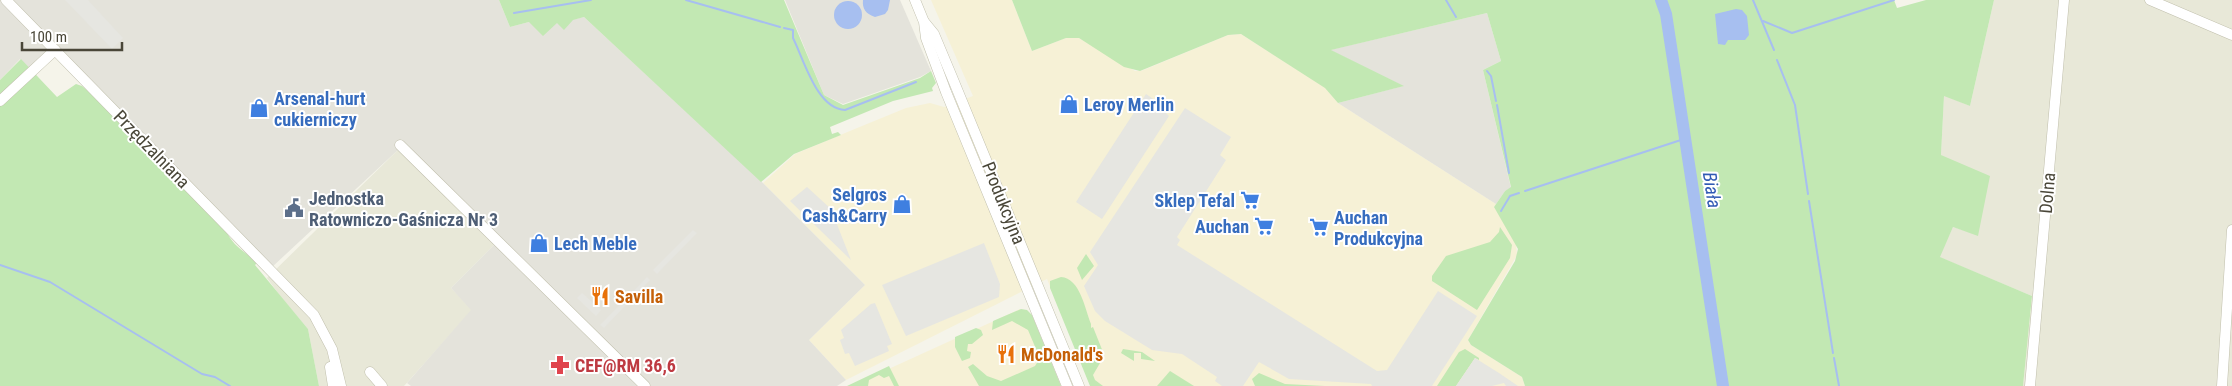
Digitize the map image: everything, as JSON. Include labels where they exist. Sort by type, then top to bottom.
[{"type":"street","name":"Przędzalniana","points":[[6,0],[314,315],[323,329],[332,350],[341,386]]},
{"type":"street","name":"Produkcyjna","points":[[915,0],[924,22],[926,38],[951,90],[1080,386]]},
{"type":"street","name":"Dolna","points":[[2030,386],[2064,0]]},
{"type":"street","points":[[2150,0],[2232,35]]},
{"type":"street","points":[[0,101],[55,50]]},
{"type":"street","name":"Produkcyjna","points":[[951,90],[1067,386]]},
{"type":"street","points":[[400,146],[645,386]]},
{"type":"street","points":[[2222,386],[2232,230]]},
{"type":"street","name":"Przędzalniana","points":[[297,299],[323,343],[333,386]]},
{"type":"street","points":[[370,372],[382,386]]},
{"type":"street","points":[[628,386],[635,378]]},
{"type":"shaded area","points":[[0,0],[499,0],[510,27],[529,22],[557,23],[584,17],[763,183],[865,285],[809,340],[846,380],[837,386],[411,386],[407,383],[471,310],[451,288],[494,245],[399,149],[271,268],[59,48],[31,71],[20,59],[0,80]]},
{"type":"shaded area","points":[[65,0],[88,0],[123,38],[112,49]]},
{"type":"shaded area","points":[[785,0],[900,0],[931,71],[920,77],[843,104],[824,95]]},
{"type":"shaded area","points":[[931,0],[1012,0],[1032,51],[1066,38],[1079,38],[1135,71],[1141,71],[1228,35],[1241,34],[1326,88],[1338,103],[1496,204],[1494,207],[1516,243],[1517,255],[1468,340],[1471,345],[1522,377],[1525,386],[1091,386],[1047,279],[846,380],[809,340],[865,285],[763,183],[795,154],[845,133],[906,108],[930,103],[944,107],[973,96]]},
{"type":"shaded area","points":[[1994,0],[2232,0],[2232,386],[2023,386],[2032,296],[1939,257],[1953,227],[1978,235],[1941,155],[1944,95],[1970,106]]},
{"type":"shaded area","points":[[1487,13],[1501,61],[1483,70],[1511,188],[1505,191],[1496,204],[1338,103],[1403,86],[1330,50]]},
{"type":"shaded area","points":[[1146,94],[1168,109],[1166,113],[1169,116],[1102,219],[1076,202]]},
{"type":"shaded area","points":[[1185,108],[1231,137],[1220,155],[1226,160],[1177,237],[1180,240],[1177,245],[1377,371],[1387,370],[1438,291],[1477,316],[1432,386],[1372,386],[1371,384],[1289,379],[1259,362],[1243,386],[1222,386],[1215,381],[1217,377],[1182,354],[1152,350],[1105,321],[1095,311],[1084,286],[1098,265],[1090,252]]},
{"type":"shaded area","points":[[399,149],[494,245],[451,288],[472,310],[404,386],[319,386],[308,329],[267,278]]},
{"type":"shaded area","points":[[807,187],[831,209],[851,260],[790,201]]},
{"type":"shaded area","points":[[693,230],[697,233],[657,274],[653,270]]},
{"type":"shaded area","points":[[984,243],[1000,284],[999,297],[906,336],[882,285]]},
{"type":"shaded area","points":[[647,277],[650,280],[604,328],[600,325]]},
{"type":"shaded area","points":[[582,293],[601,310],[596,316],[577,298]]},
{"type":"shaded area","points":[[875,303],[892,344],[887,346],[889,351],[855,366],[849,353],[845,354],[840,340],[844,338],[841,330],[871,304]]},
{"type":"shaded area","points":[[1020,309],[1049,358],[1004,386],[861,386],[860,382]]},
{"type":"shaded area","points":[[1475,358],[1518,386],[1506,386],[1504,383],[1492,386],[1456,386]]},
{"type":"green space","points":[[499,0],[784,0],[824,95],[843,105],[920,78],[931,71],[936,83],[932,88],[933,91],[893,101],[830,127],[832,134],[838,132],[841,135],[794,154],[761,182],[584,17],[573,20],[564,30],[557,23],[543,36],[529,22],[510,27]]},
{"type":"green space","points":[[1012,0],[1894,0],[1897,8],[1926,0],[1994,0],[1970,106],[1944,96],[1941,155],[1990,176],[1978,236],[1953,227],[1940,257],[2032,296],[2023,386],[1525,386],[1522,377],[1471,345],[1468,340],[1515,261],[1518,249],[1494,207],[1505,191],[1511,187],[1483,70],[1501,61],[1487,13],[1331,50],[1404,86],[1338,103],[1325,88],[1241,34],[1228,35],[1140,71],[1124,67],[1079,38],[1066,38],[1032,51]]},
{"type":"green space","points":[[21,59],[57,97],[76,84],[82,86],[95,97],[227,233],[237,246],[257,263],[255,265],[308,329],[319,386],[0,386],[0,80]]},
{"type":"green space","points":[[1500,227],[1512,245],[1510,258],[1477,310],[1432,281],[1432,276],[1446,256],[1490,242],[1499,232]]},
{"type":"green space","points":[[1086,254],[1094,266],[1082,280],[1077,268]]},
{"type":"green space","points":[[1061,277],[1073,283],[1081,295],[1091,328],[1093,327],[1103,352],[1103,358],[1098,362],[1100,363],[1093,375],[1095,380],[1103,386],[1090,386],[1050,288],[1050,281]]},
{"type":"green space","points":[[1021,309],[1027,310],[1032,315],[1061,386],[979,386],[968,367],[973,364],[987,376],[1001,381],[1035,366],[1038,361],[1034,358],[1036,349],[1028,330],[1012,321],[992,330],[993,321]]},
{"type":"green space","points":[[976,328],[981,330],[983,335],[972,344],[968,344],[967,351],[971,352],[970,358],[962,361],[955,347],[955,337]]},
{"type":"green space","points":[[1123,349],[1142,352],[1155,361],[1141,359],[1141,353],[1134,353],[1134,361],[1121,353]]},
{"type":"green space","points":[[1465,349],[1479,358],[1479,360],[1475,358],[1456,386],[1437,386],[1459,352]]},
{"type":"green space","points":[[889,366],[899,386],[894,386],[889,376],[884,378],[879,375],[869,380],[868,386],[847,386]]},
{"type":"green space","points":[[1170,371],[1194,386],[1157,386]]},
{"type":"green space","points":[[1259,373],[1285,384],[1325,386],[1255,386],[1252,379]]},
{"type":"water","points":[[863,0],[890,0],[885,14],[875,17],[865,11]]},
{"type":"water","points":[[848,1],[858,5],[862,15],[858,25],[848,29],[838,25],[834,15],[838,5]]},
{"type":"water","points":[[1736,9],[1742,10],[1747,16],[1749,35],[1745,40],[1728,40],[1725,45],[1718,44],[1715,14]]},
{"type":"waterway","points":[[514,13],[591,0]]},
{"type":"waterway","points":[[686,0],[780,27]]},
{"type":"waterway","points":[[1446,0],[1456,17]]},
{"type":"waterway","name":"Biała","points":[[1661,0],[1666,14],[1723,386]]},
{"type":"waterway","points":[[1753,0],[1774,50]]},
{"type":"waterway","points":[[1763,21],[1792,33],[1894,0]]},
{"type":"waterway","points":[[784,28],[793,30],[793,38],[813,82],[819,93],[835,108],[845,110],[916,82]]},
{"type":"waterway","points":[[1777,60],[1795,105],[1808,194]]},
{"type":"waterway","points":[[1487,71],[1491,76],[1496,101]]},
{"type":"waterway","points":[[1497,105],[1509,173]]},
{"type":"waterway","points":[[1525,191],[1684,139]]},
{"type":"waterway","points":[[1501,211],[1510,196],[1519,193]]},
{"type":"waterway","points":[[1809,201],[1833,353]]},
{"type":"waterway","points":[[0,265],[50,282],[202,374],[215,377],[230,386]]},
{"type":"waterway","points":[[1834,358],[1839,386]]},
{"type":"place","name":"Leroy Merlin","points":[[1069,104]]},
{"type":"place","name":"Arsenal-hurt cukierniczy","points":[[259,108]]},
{"type":"place","name":"Sklep Tefal","points":[[1250,200]]},
{"type":"place","name":"Selgros Cash&Carry","points":[[902,204]]},
{"type":"place","name":"Jednostka Ratowniczo-Gaśnicza Nr 3","points":[[294,208]]},
{"type":"place","name":"Auchan","points":[[1264,226]]},
{"type":"place","name":"Auchan Produkcyjna","points":[[1319,227]]},
{"type":"place","name":"Lech Meble","points":[[539,243]]},
{"type":"place","name":"Savilla","points":[[600,296]]},
{"type":"place","name":"McDonald's","points":[[1006,354]]},
{"type":"place","name":"CEF@RM 36,6","points":[[560,365]]}]
